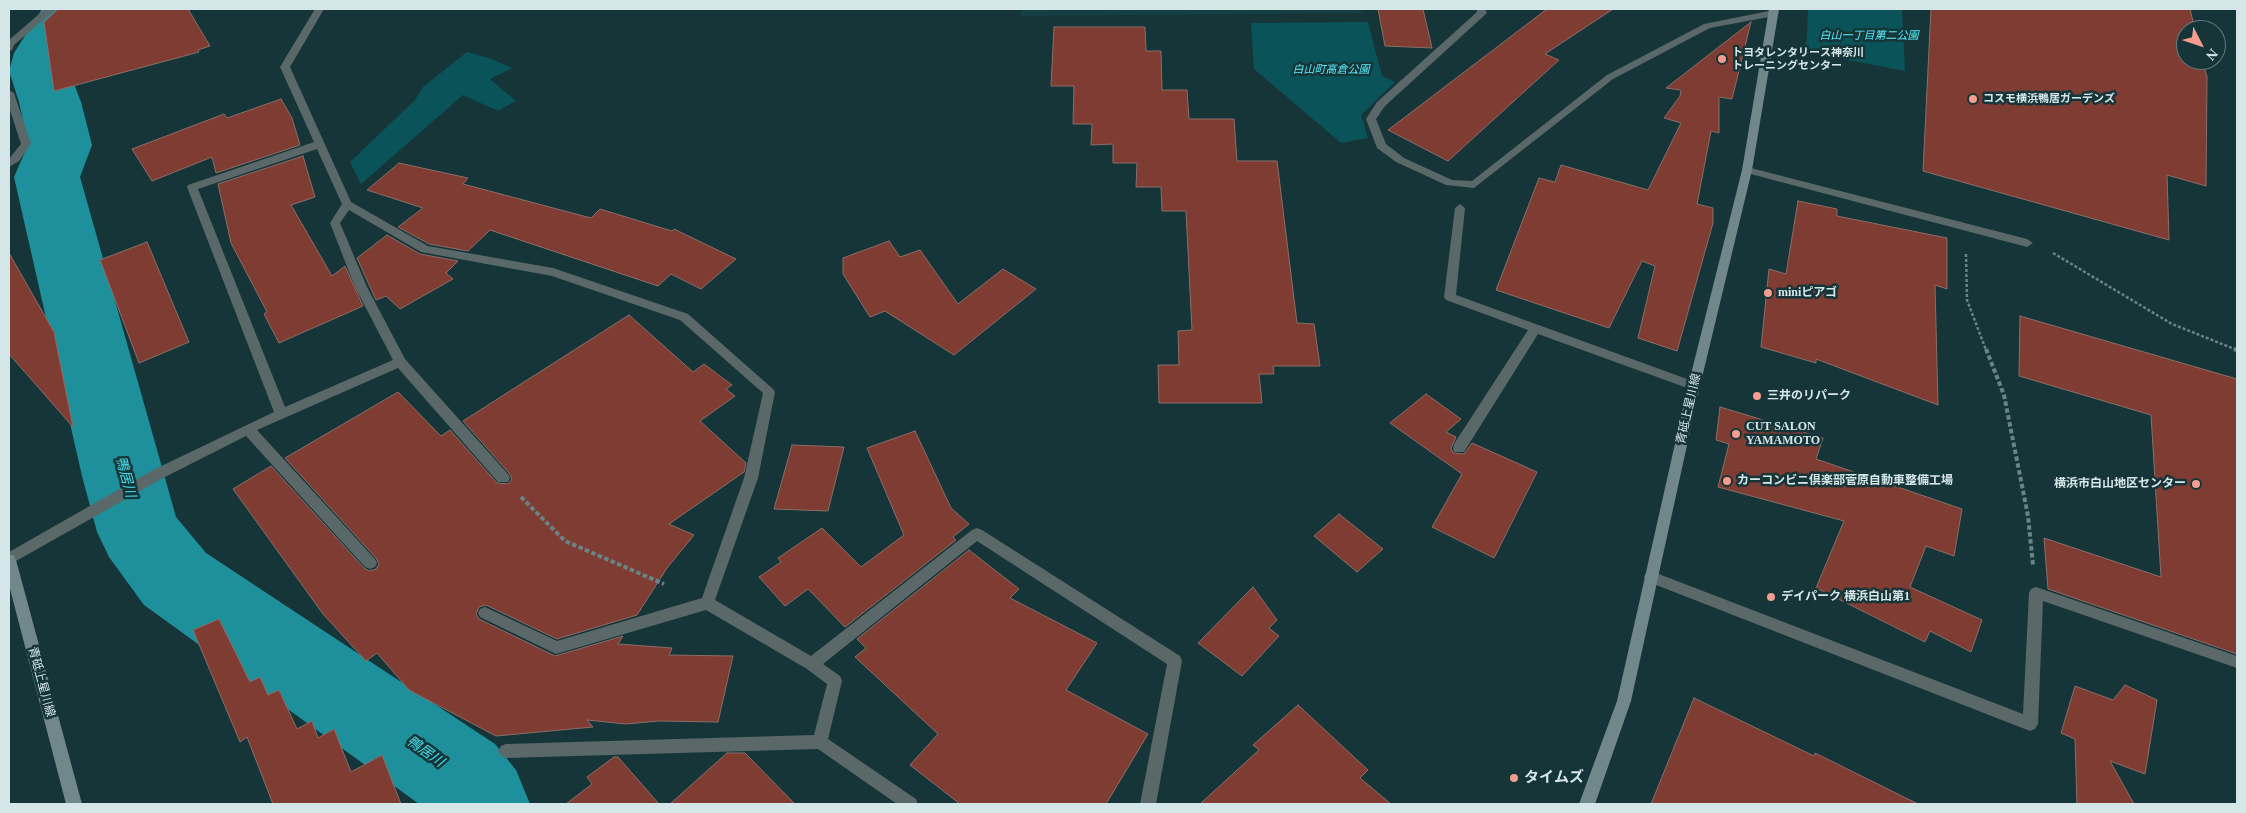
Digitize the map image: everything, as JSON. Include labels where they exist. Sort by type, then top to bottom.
[{"type":"main road","name":"青砥上星川線","points":[[1587,804],[1624,701],[1694,386],[1747,170],[1774,11]]},
{"type":"main road","name":"青砥上星川線","points":[[9,559],[74,804]]},
{"type":"street","points":[[9,48],[10,44],[51,9]]},
{"type":"street","points":[[319,9],[285,67],[347,204],[425,249],[553,272],[684,318],[769,392],[751,478],[707,603]]},
{"type":"street","points":[[1481,9],[1482,12],[1380,104],[1371,119],[1381,146],[1400,160],[1450,183],[1474,185],[1610,77],[1707,26],[1774,11]]},
{"type":"street","points":[[9,93],[26,144],[15,160],[9,164]]},
{"type":"street","points":[[281,413],[192,187],[320,144]]},
{"type":"street","points":[[1747,170],[2028,243]]},
{"type":"street","points":[[347,204],[334,223],[361,287],[400,362],[503,478]]},
{"type":"street","points":[[1460,208],[1450,296],[1694,386]]},
{"type":"street","points":[[1459,448],[1536,328]]},
{"type":"street","points":[[9,559],[158,474],[281,413],[400,362]]},
{"type":"street","points":[[248,429],[370,563]]},
{"type":"street","points":[[812,664],[977,534],[1175,661],[1148,804]]},
{"type":"street","points":[[1651,578],[2030,724],[2036,593],[2237,662]]},
{"type":"street","points":[[485,613],[556,648],[707,603],[812,664],[836,681],[820,742]]},
{"type":"street","points":[[506,751],[820,742],[910,804]]},
{"type":"path","points":[[1939,221],[1966,244],[1967,300],[2004,395],[2028,516],[2036,593]]},
{"type":"path","points":[[2028,243],[2042,247],[2172,324],[2237,350]]},
{"type":"path","points":[[503,478],[564,541],[707,603]]},
{"type":"shaded area","points":[[1020,9],[1362,9],[1364,13],[1021,16]]},
{"type":"green space","name":"白山一丁目第二公園","points":[[1808,9],[1902,9],[1905,71],[1806,52]]},
{"type":"green space","name":"白山町高倉公園","points":[[1368,22],[1382,76],[1395,82],[1361,115],[1368,138],[1341,143],[1254,69],[1251,23]]},
{"type":"green space","points":[[467,52],[492,59],[512,68],[490,79],[516,101],[498,111],[463,95],[361,184],[350,162],[415,100],[423,87]]},
{"type":"building","points":[[58,9],[188,9],[210,46],[198,50],[199,52],[54,91],[44,22]]},
{"type":"building","points":[[1378,9],[1423,9],[1432,48],[1385,46]]},
{"type":"building","points":[[1547,9],[1613,9],[1545,54],[1559,60],[1448,161],[1388,130]]},
{"type":"building","points":[[1931,9],[2190,9],[2193,20],[2176,20],[2176,70],[2205,70],[2207,77],[2206,186],[2167,175],[2169,240],[1923,171]]},
{"type":"building","points":[[1751,22],[1732,99],[1719,97],[1719,133],[1711,131],[1697,204],[1713,208],[1713,223],[1677,351],[1638,338],[1655,266],[1642,261],[1609,328],[1496,290],[1539,178],[1555,182],[1561,165],[1648,190],[1681,123],[1664,118],[1680,96],[1681,90],[1666,88]]},
{"type":"building","points":[[1054,27],[1145,27],[1146,51],[1161,51],[1162,90],[1187,90],[1189,119],[1234,119],[1237,161],[1277,161],[1297,323],[1314,324],[1320,366],[1273,366],[1274,374],[1259,374],[1262,403],[1159,403],[1158,365],[1179,365],[1178,331],[1192,330],[1186,211],[1162,211],[1161,187],[1136,187],[1137,163],[1113,163],[1113,144],[1091,145],[1092,124],[1073,124],[1074,86],[1051,86]]},
{"type":"building","points":[[281,99],[292,118],[300,145],[216,173],[212,157],[152,181],[132,149],[224,114],[227,118]]},
{"type":"building","points":[[303,156],[315,197],[291,205],[332,276],[345,266],[363,306],[279,343],[264,314],[267,312],[231,243],[218,184]]},
{"type":"building","points":[[399,163],[468,178],[463,184],[591,218],[600,209],[672,231],[674,229],[736,259],[701,289],[671,274],[658,286],[490,230],[468,251],[429,244],[398,227],[423,208],[367,190]]},
{"type":"building","points":[[1798,201],[1837,209],[1837,216],[1947,238],[1947,289],[1935,285],[1938,405],[1816,359],[1816,363],[1761,347],[1769,269],[1786,274]]},
{"type":"building","points":[[387,235],[420,254],[458,261],[446,273],[453,279],[400,309],[386,296],[376,300],[357,258]]},
{"type":"building","points":[[889,241],[900,257],[920,250],[958,304],[1003,269],[1036,289],[954,355],[885,311],[870,317],[843,274],[843,258]]},
{"type":"building","points":[[147,242],[189,342],[139,363],[100,260]]},
{"type":"building","points":[[9,253],[54,332],[73,427],[9,354]]},
{"type":"building","points":[[629,315],[693,372],[704,364],[732,385],[726,389],[735,396],[700,421],[746,463],[744,472],[669,524],[694,535],[667,568],[637,615],[557,639],[486,605],[479,607],[476,614],[479,619],[555,656],[623,636],[618,644],[672,648],[669,655],[733,656],[718,722],[659,721],[626,724],[587,720],[593,727],[496,736],[409,690],[377,653],[366,661],[323,614],[233,489],[271,466],[364,568],[369,571],[376,569],[379,564],[376,558],[285,458],[398,392],[441,436],[450,430],[497,483],[508,484],[512,479],[509,473],[463,421]]},
{"type":"building","name":"横浜市白山地区センター","points":[[2020,316],[2237,379],[2237,654],[2048,589],[2044,538],[2161,577],[2151,415],[2019,376]]},
{"type":"building","points":[[1426,394],[1461,419],[1446,432],[1456,437],[1451,448],[1453,453],[1464,454],[1472,443],[1537,472],[1494,558],[1432,527],[1462,474],[1390,423]]},
{"type":"building","points":[[1720,407],[1823,438],[1816,459],[1962,509],[1954,556],[1926,546],[1910,587],[1982,620],[1971,652],[1930,631],[1925,642],[1816,588],[1844,521],[1718,487],[1729,444],[1716,440]]},
{"type":"building","points":[[915,431],[951,508],[969,524],[953,537],[956,540],[845,627],[808,589],[785,606],[759,577],[781,562],[778,558],[822,528],[861,567],[904,535],[867,448]]},
{"type":"building","points":[[792,445],[844,447],[828,511],[774,509]]},
{"type":"building","points":[[1339,514],[1383,549],[1357,572],[1314,536]]},
{"type":"building","points":[[969,550],[1019,589],[1010,598],[1097,643],[1066,690],[1148,734],[1106,804],[960,804],[910,765],[938,734],[855,657],[866,648],[857,639]]},
{"type":"building","points":[[1253,587],[1277,620],[1269,628],[1279,636],[1242,676],[1198,643]]},
{"type":"building","points":[[219,619],[250,682],[260,677],[268,695],[279,690],[297,729],[312,721],[318,738],[334,729],[351,772],[382,755],[401,804],[273,804],[247,737],[240,742],[193,630]]},
{"type":"building","points":[[2125,685],[2157,700],[2145,774],[2110,761],[2134,804],[2077,804],[2075,739],[2061,733],[2075,686],[2113,700]]},
{"type":"building","points":[[1694,698],[1814,756],[1815,753],[1918,804],[1651,804]]},
{"type":"building","points":[[1298,705],[1368,770],[1360,778],[1391,804],[1200,804],[1259,750],[1253,745]]},
{"type":"building","points":[[727,753],[745,753],[795,804],[670,804]]},
{"type":"building","points":[[614,757],[618,757],[659,804],[566,804],[592,784],[587,777]]},
{"type":"waterway","name":"鴨居川","points":[[79,9],[63,20],[43,53],[39,71],[50,102],[60,145],[47,177],[139,532],[175,579],[461,777],[481,804]]},
{"type":"place","name":"トヨタレンタリース神奈川 トレーニングセンター","points":[[1722,59]]},
{"type":"place","name":"コスモ横浜鴨居ガーデンズ","points":[[1973,99]]},
{"type":"place","name":"miniピアゴ","points":[[1768,293]]},
{"type":"place","name":"三井のリパーク","points":[[1757,396]]},
{"type":"place","name":"CUT SALON YAMAMOTO","points":[[1736,434]]},
{"type":"place","name":"カーコンビニ倶楽部菅原自動車整備工場","points":[[1727,481]]},
{"type":"place","name":"横浜市白山地区センター","points":[[2196,484]]},
{"type":"place","name":"デイパーク 横浜白山第1","points":[[1771,597]]},
{"type":"place","name":"タイムズ","points":[[1514,778]]}]
